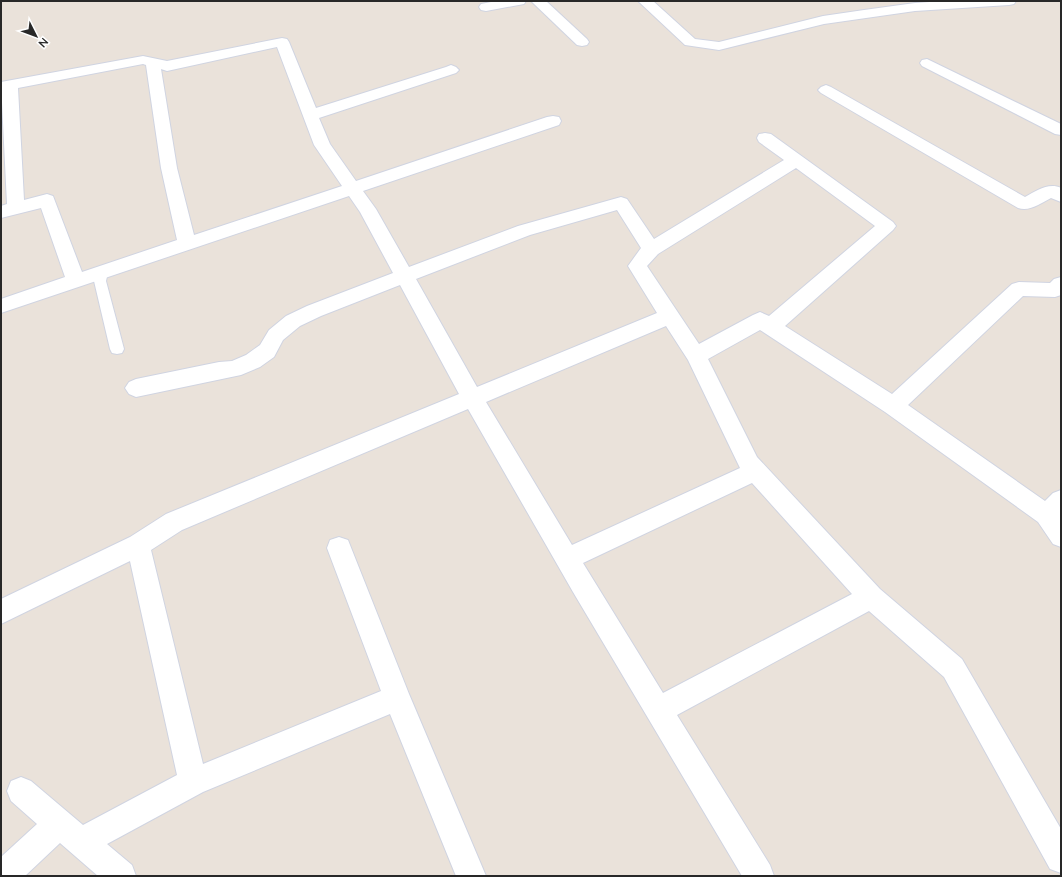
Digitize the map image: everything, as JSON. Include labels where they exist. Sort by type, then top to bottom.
[{"type":"street","points":[[538,1],[582,42]]},
{"type":"street","points":[[645,1],[690,42],[705,46],[719,46],[759,38],[823,20],[937,3],[1009,1]]},
{"type":"street","points":[[486,8],[512,2]]},
{"type":"street","points":[[76,281],[48,200],[9,210],[6,86],[143,60],[167,66],[282,42],[322,145],[367,209],[473,398],[567,559],[760,876]]},
{"type":"street","points":[[153,63],[169,168],[187,244]]},
{"type":"street","points":[[927,63],[1061,130]]},
{"type":"street","points":[[311,115],[451,70]]},
{"type":"street","points":[[826,90],[1024,204],[1058,190]]},
{"type":"street","points":[[1,306],[553,121]]},
{"type":"street","points":[[765,138],[887,226],[770,326]]},
{"type":"street","points":[[797,160],[650,249],[637,266],[696,356],[749,464],[872,598],[953,668],[1061,858]]},
{"type":"street","points":[[136,388],[219,370],[234,369],[253,361],[267,351],[276,335],[293,321],[314,311],[524,230],[621,203],[650,249]]},
{"type":"street","points":[[893,406],[1019,290],[1055,290],[1061,284]]},
{"type":"street","points":[[1,612],[138,545],[174,522],[670,316]]},
{"type":"street","points":[[696,356],[760,320],[1053,508],[1061,536]]},
{"type":"street","points":[[567,559],[756,471]]},
{"type":"street","points":[[138,545],[193,782]]},
{"type":"street","points":[[339,548],[397,698],[471,876]]},
{"type":"street","points":[[659,710],[872,598]]},
{"type":"street","points":[[81,842],[193,782],[397,698]]},
{"type":"street","points":[[21,791],[121,876]]},
{"type":"street","points":[[4,876],[59,824]]},
{"type":"lane","points":[[102,272],[100,281],[117,349]]}]
